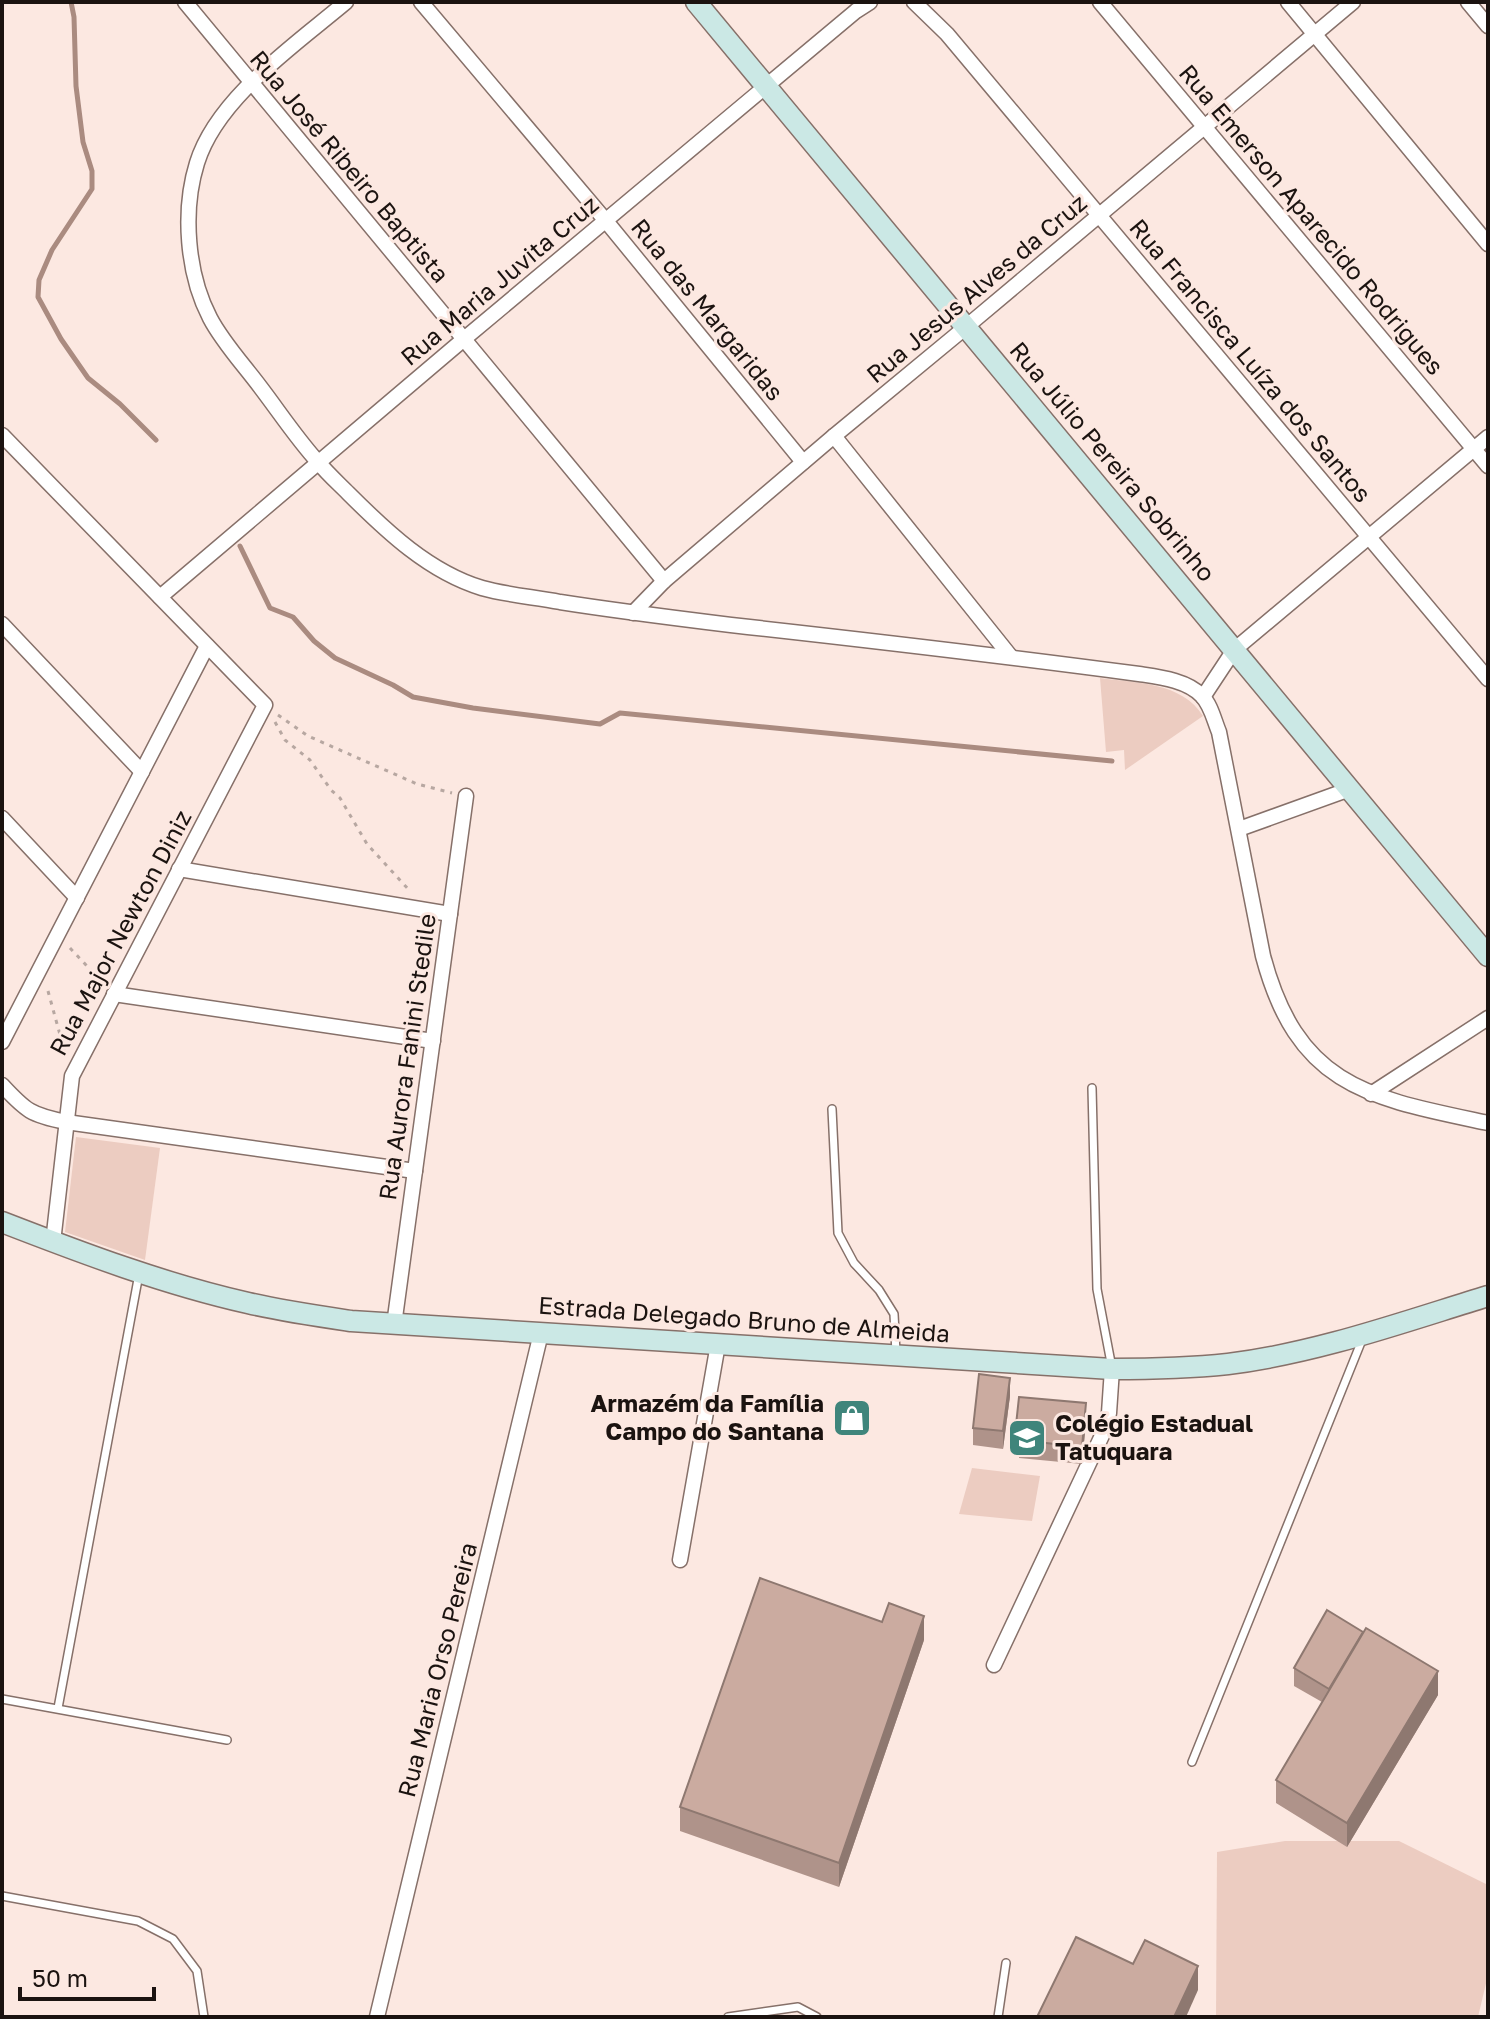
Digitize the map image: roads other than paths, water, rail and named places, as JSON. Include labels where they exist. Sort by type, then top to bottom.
[{"type":"main road","name":"Rua Júlio Pereira Sobrinho","points":[[696,2],[1488,956]]},
{"type":"main road","name":"Estrada Delegado Bruno de Almeida","points":[[2,1222],[139,1272],[248,1304],[304,1315],[394,1325],[1112,1369],[1230,1364],[1364,1334],[1488,1296]]},
{"type":"street","name":"Rua José Ribeiro Baptista","points":[[185,2],[664,581]]},
{"type":"street","points":[[346,2],[251,83],[215,125],[205,142],[192,183],[189,236],[191,263],[210,318],[318,462],[375,520],[429,562],[480,587],[506,593],[633,613],[1149,675],[1193,689],[1203,697],[1219,732],[1263,956],[1269,979],[1288,1020],[1313,1056],[1352,1086],[1416,1108],[1488,1123]]},
{"type":"street","name":"Rua das Margaridas","points":[[421,2],[606,221],[803,462]]},
{"type":"street","name":"Rua Maria Juvita Cruz","points":[[160,597],[464,339],[870,2]]},
{"type":"street","name":"Rua Francisca Luíza dos Santos","points":[[914,2],[947,34],[1488,679]]},
{"type":"street","name":"Rua Emerson Aparecido Rodrigues","points":[[1100,2],[1488,466]]},
{"type":"street","points":[[1288,2],[1488,244]]},
{"type":"street","name":"Rua Jesus Alves da Cruz","points":[[633,613],[664,581],[803,462],[1353,2]]},
{"type":"street","points":[[1468,2],[1488,26]]},
{"type":"street","points":[[2,435],[207,646],[2,1042]]},
{"type":"street","points":[[834,436],[1011,657]]},
{"type":"street","points":[[1203,697],[1234,650],[1488,437]]},
{"type":"street","points":[[2,624],[142,772]]},
{"type":"street","name":"Rua Major Newton Diniz","points":[[53,1242],[72,1076],[265,705],[207,646]]},
{"type":"street","points":[[1239,829],[1350,789]]},
{"type":"street","name":"Rua Aurora Fanini Stedile","points":[[394,1325],[466,796]]},
{"type":"street","points":[[2,818],[77,898]]},
{"type":"street","points":[[179,869],[450,914]]},
{"type":"street","points":[[114,994],[433,1041]]},
{"type":"street","points":[[1371,1094],[1488,1018]]},
{"type":"street","points":[[2,1085],[30,1113],[66,1122],[415,1171]]},
{"type":"street","name":"Rua Maria Orso Pereira","points":[[377,2017],[541,1333]]},
{"type":"street","points":[[680,1560],[718,1344]]},
{"type":"street","points":[[994,1665],[1106,1427],[1112,1369]]},
{"type":"lane","points":[[1092,1088],[1097,1289],[1112,1369]]},
{"type":"lane","points":[[832,1109],[838,1233],[854,1263],[879,1290],[894,1314],[896,1356]]},
{"type":"lane","points":[[58,1708],[139,1272]]},
{"type":"lane","points":[[1192,1762],[1364,1334]]},
{"type":"lane","points":[[2,1699],[227,1740]]},
{"type":"lane","points":[[2,1896],[138,1921],[173,1939],[197,1971],[204,2017]]},
{"type":"lane","points":[[998,2017],[1006,1963]]},
{"type":"lane","points":[[728,2017],[798,2007],[817,2017]]},
{"type":"waterway","points":[[71,2],[76,86],[83,142],[92,171],[92,189],[52,250],[39,280],[38,297],[61,339],[88,378],[156,440]]},
{"type":"waterway","points":[[240,546],[270,608],[293,617],[314,641],[335,658],[413,697],[600,724],[620,713],[1112,761]]},
{"type":"place","name":"Armazém da Família Campo do Santana","points":[[852,1418]]},
{"type":"place","name":"Colégio Estadual Tatuquara","points":[[1027,1438]]}]
